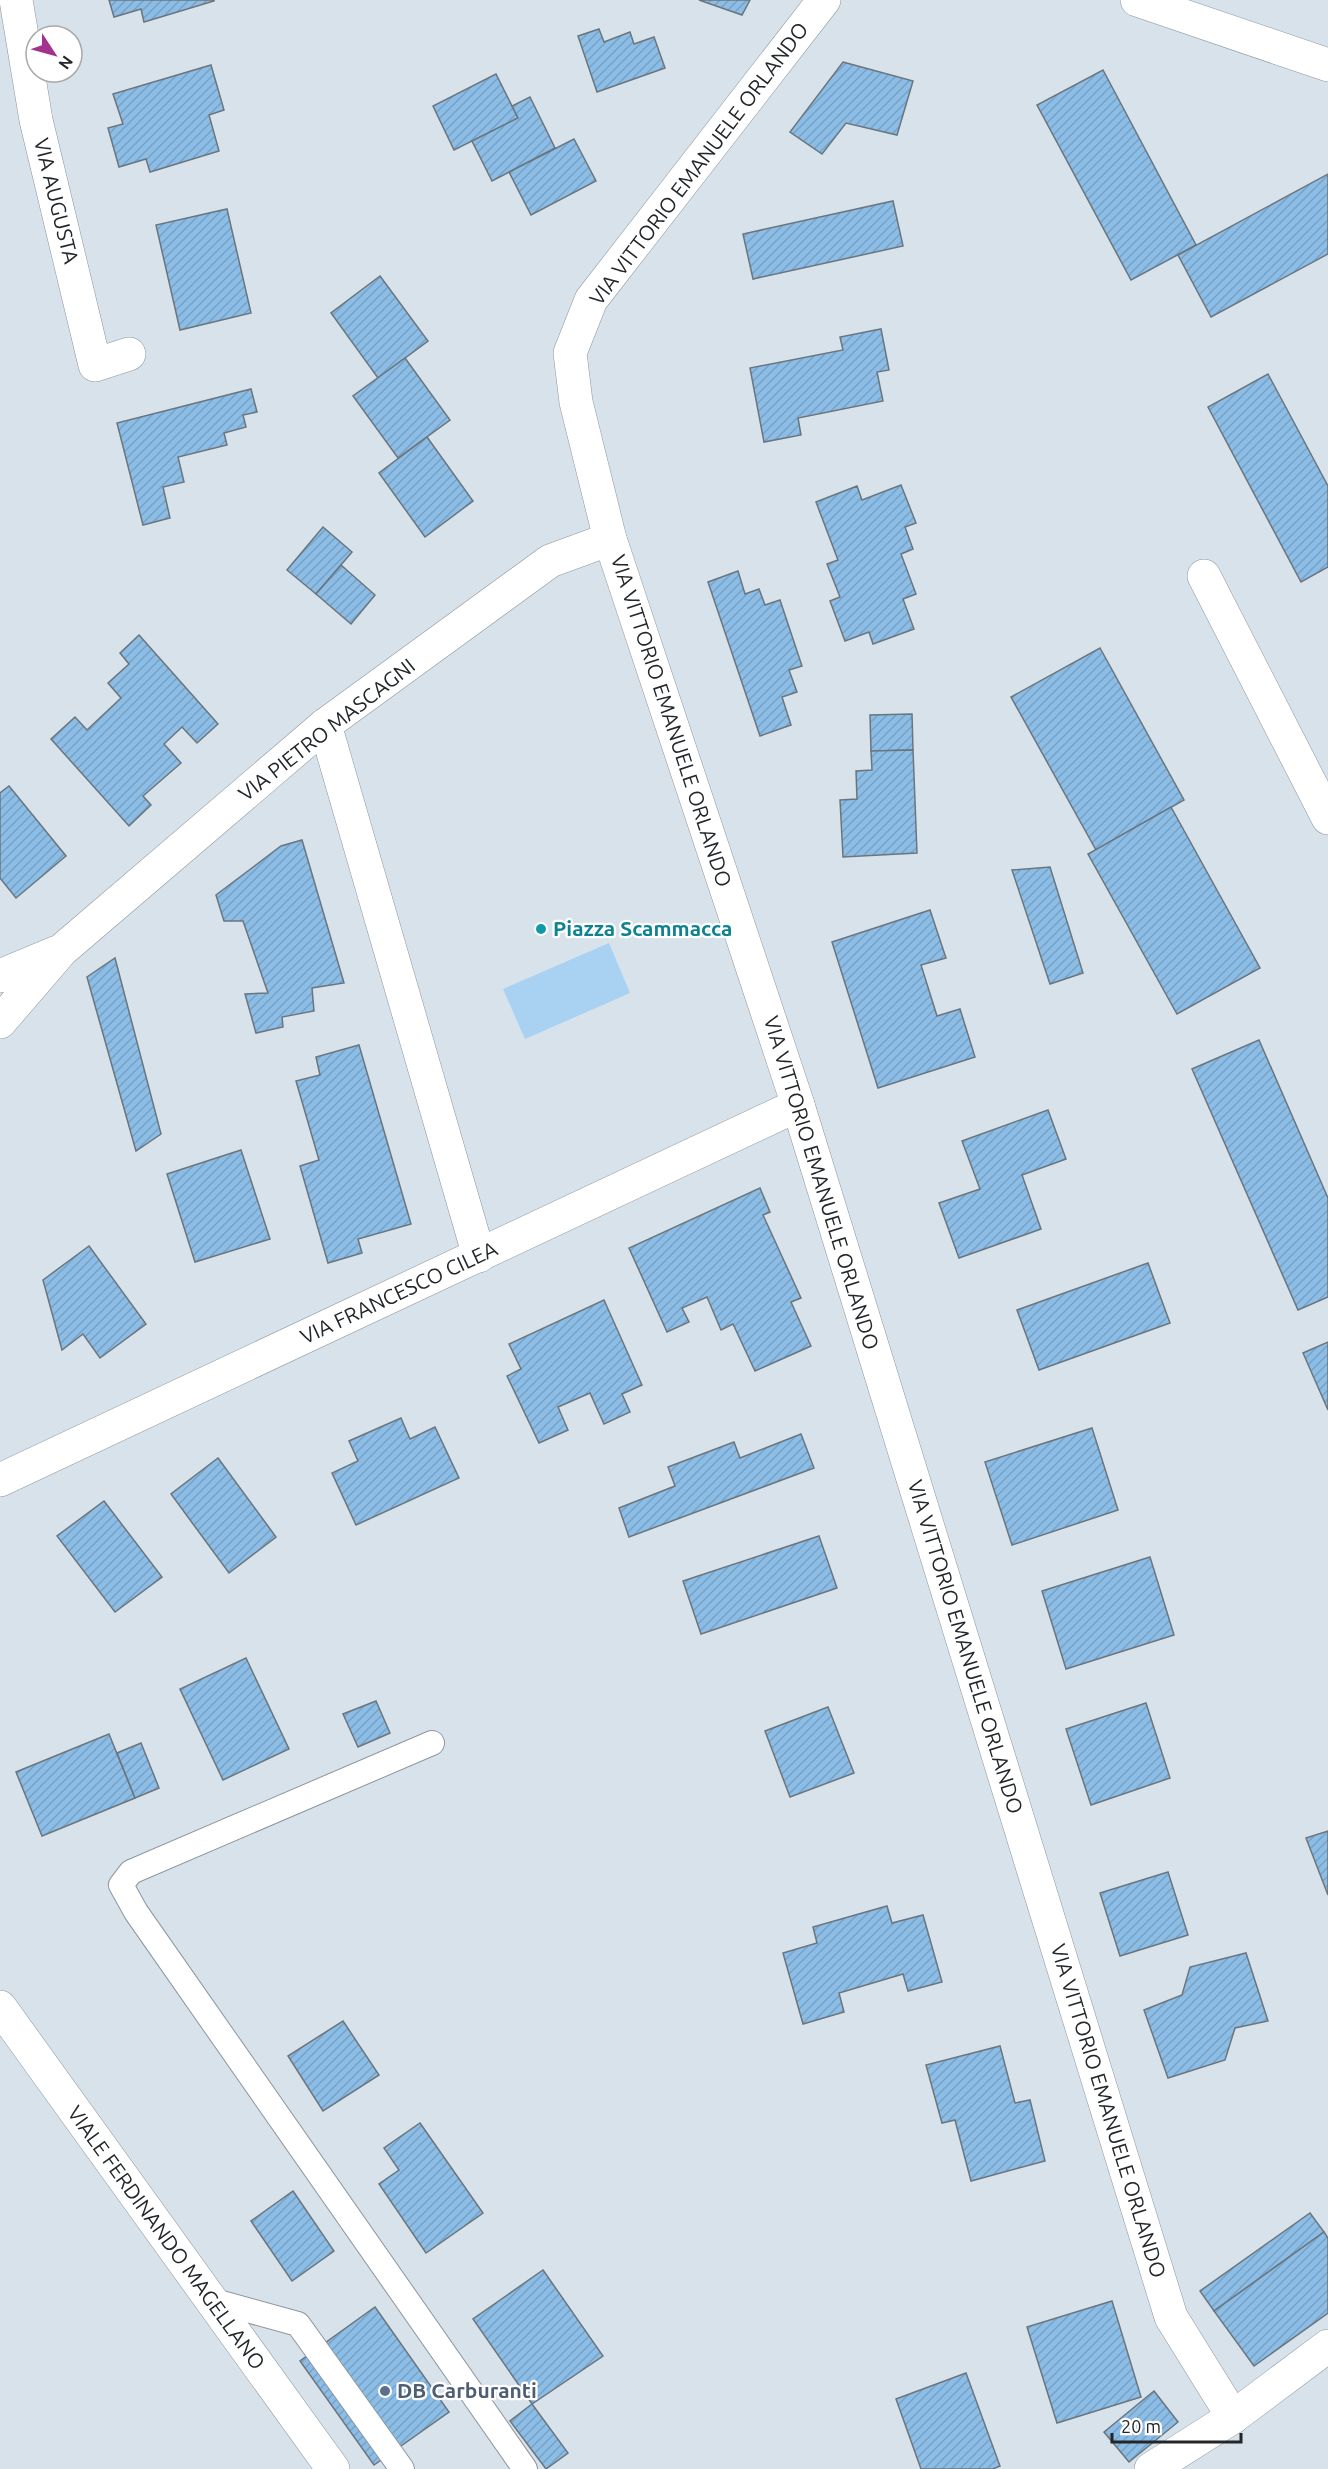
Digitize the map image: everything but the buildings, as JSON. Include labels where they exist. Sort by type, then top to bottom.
[{"type":"street","name":"VIA AUGUSTA","points":[[16,0],[36,120],[95,365],[129,354]]},
{"type":"street","name":"VIA VITTORIO EMANUELE ORLANDO","points":[[824,0],[591,300],[570,353],[576,402],[610,539],[798,1105],[1171,2317],[1233,2417]]},
{"type":"street","points":[[1137,0],[1328,65]]},
{"type":"street","name":"VIA PIETRO MASCAGNI","points":[[62,950],[326,725],[550,561],[610,539]]},
{"type":"street","points":[[1204,576],[1328,818]]},
{"type":"street","points":[[326,725],[479,1256]]},
{"type":"street","points":[[0,976],[62,950]]},
{"type":"street","points":[[0,1022],[62,950]]},
{"type":"street","name":"VIA FRANCESCO CILEA","points":[[0,1480],[798,1105]]},
{"type":"street","name":"VIALE FERDINANDO MAGELLANO","points":[[0,2007],[333,2469]]},
{"type":"street","points":[[1151,2469],[1233,2417],[1328,2346]]},
{"type":"lane","points":[[432,1743],[131,1872],[121,1885],[136,1912],[525,2469]]},
{"type":"lane","points":[[211,2300],[298,2324],[402,2469]]},
{"type":"shaded area","points":[[609,943],[630,993],[525,1039],[503,989]]},
{"type":"place","name":"Piazza Scammacca","points":[[541,929]]},
{"type":"place","name":"DB Carburanti","points":[[385,2391]]}]
